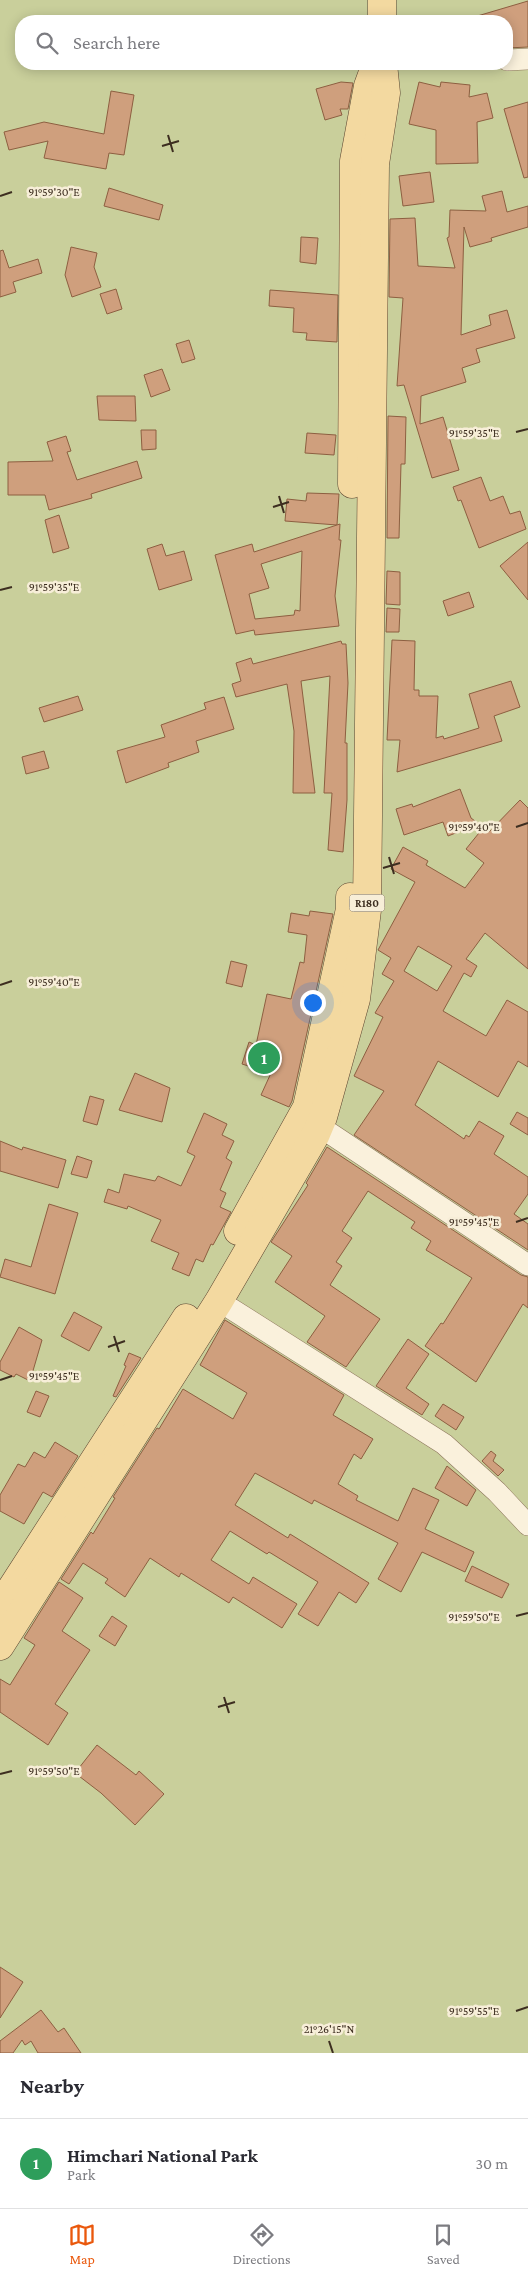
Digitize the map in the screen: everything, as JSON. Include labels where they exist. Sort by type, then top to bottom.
[{"type":"main road","points":[[382,0],[382,15]]},
{"type":"main road","name":"R180","points":[[0,1606],[200,1296],[307,1107],[350,909],[354,161],[368,86],[374,70]]},
{"type":"main road","name":"R180","points":[[0,1646],[219,1301],[319,1126],[356,999],[367,910],[375,164],[386,93],[384,70]]},
{"type":"street","points":[[513,60],[528,59]]},
{"type":"street","points":[[319,1126],[528,1265]]},
{"type":"street","points":[[219,1301],[444,1444],[497,1492],[528,1525]]},
{"type":"green space","points":[[0,0],[528,0],[528,2053],[0,2053]]},
{"type":"building","points":[[528,1],[528,47],[513,48],[513,15],[481,15]]},
{"type":"building","points":[[341,82],[353,83],[348,109],[340,109],[342,115],[325,120],[316,89]]},
{"type":"building","points":[[419,82],[440,87],[441,82],[470,85],[469,97],[487,93],[493,118],[477,122],[478,163],[436,164],[436,130],[409,124]]},
{"type":"building","points":[[111,91],[134,95],[124,155],[109,153],[106,169],[44,158],[48,141],[9,150],[4,132],[44,122],[104,134]]},
{"type":"building","points":[[528,102],[528,177],[524,178],[504,109]]},
{"type":"building","points":[[430,172],[434,202],[403,206],[399,176]]},
{"type":"building","points":[[109,188],[163,205],[159,220],[104,206]]},
{"type":"building","points":[[502,191],[507,212],[528,206],[528,227],[491,238],[492,241],[470,247],[464,227],[461,335],[491,325],[489,315],[507,310],[515,338],[476,349],[480,362],[462,368],[466,382],[421,396],[420,424],[443,417],[459,470],[432,478],[404,385],[397,386],[403,298],[389,297],[390,219],[415,218],[418,266],[455,268],[447,238],[449,237],[450,210],[486,211],[482,196]]},
{"type":"building","points":[[301,237],[318,238],[316,264],[300,262]]},
{"type":"building","points":[[71,247],[97,253],[94,267],[101,287],[72,297],[65,275]]},
{"type":"building","points":[[3,250],[9,268],[38,259],[42,273],[13,282],[16,292],[0,297],[0,251]]},
{"type":"building","points":[[116,289],[122,309],[107,314],[100,294]]},
{"type":"building","points":[[270,290],[338,295],[337,342],[306,340],[307,333],[293,332],[294,308],[269,306]]},
{"type":"building","points":[[189,340],[195,359],[182,363],[176,344]]},
{"type":"building","points":[[162,369],[170,390],[151,397],[144,375]]},
{"type":"building","points":[[97,396],[135,396],[136,421],[99,420]]},
{"type":"building","points":[[388,416],[406,417],[405,464],[401,464],[399,538],[387,538]]},
{"type":"building","points":[[141,430],[156,430],[156,449],[142,450]]},
{"type":"building","points":[[307,433],[336,435],[334,455],[305,453]]},
{"type":"building","points":[[66,436],[71,451],[67,452],[77,480],[137,461],[142,478],[91,494],[92,498],[49,510],[45,495],[8,495],[8,462],[53,461],[47,442]]},
{"type":"building","points":[[481,477],[490,501],[503,496],[510,514],[520,511],[526,529],[479,548],[461,500],[458,501],[453,487]]},
{"type":"building","points":[[307,493],[339,494],[337,525],[285,521],[287,499],[306,501]]},
{"type":"building","points":[[59,515],[69,548],[53,553],[45,520]]},
{"type":"building","points":[[340,524],[339,540],[341,540],[335,596],[339,626],[255,635],[254,630],[236,634],[215,555],[252,544],[254,552]],"holes":[[[302,551],[300,611],[295,610],[294,615],[255,619],[249,594],[269,588],[261,564]]]},
{"type":"building","points":[[528,542],[528,600],[500,566]]},
{"type":"building","points":[[162,544],[166,556],[184,551],[192,580],[159,590],[147,549]]},
{"type":"building","points":[[387,571],[400,572],[400,605],[386,604]]},
{"type":"building","points":[[469,592],[474,607],[448,616],[443,601]]},
{"type":"building","points":[[387,608],[400,609],[399,632],[386,632]]},
{"type":"building","points":[[392,640],[415,641],[414,690],[419,690],[419,696],[438,696],[436,738],[443,736],[444,739],[479,728],[469,694],[511,681],[520,707],[494,716],[502,741],[397,772],[400,740],[387,740]]},
{"type":"building","points":[[341,641],[342,644],[346,644],[348,683],[345,743],[347,743],[347,800],[343,852],[328,850],[332,793],[324,793],[330,676],[301,681],[315,793],[293,793],[294,731],[287,684],[236,697],[232,684],[241,681],[236,663],[251,658],[253,664]]},
{"type":"building","points":[[78,696],[83,710],[44,722],[39,708]]},
{"type":"building","points":[[224,697],[234,729],[196,741],[199,752],[168,763],[169,767],[126,783],[117,751],[165,737],[161,725],[206,709],[204,703]]},
{"type":"building","points":[[44,751],[49,768],[26,774],[22,757]]},
{"type":"building","points":[[460,789],[471,818],[479,824],[448,836],[443,822],[404,835],[396,809],[412,804],[413,807]]},
{"type":"building","points":[[520,800],[528,808],[528,969],[485,933],[466,959],[477,966],[471,977],[464,973],[443,1011],[486,1036],[507,1000],[528,1012],[528,1067],[518,1061],[498,1097],[438,1061],[415,1105],[464,1139],[466,1135],[469,1137],[479,1121],[504,1136],[494,1154],[528,1177],[528,1194],[514,1214],[528,1224],[528,1250],[354,1135],[384,1091],[354,1076],[383,1017],[375,1013],[394,981],[382,974],[391,958],[378,950],[415,882],[391,869],[403,847],[428,861],[426,865],[465,888],[484,863],[466,849],[483,828],[489,832]],"holes":[[[418,946],[452,966],[437,991],[404,971]]]},
{"type":"building","points":[[310,911],[333,914],[292,1101],[289,1107],[261,1095],[271,1073],[242,1064],[249,1042],[256,1045],[267,994],[291,999],[300,962],[304,963],[307,935],[288,932],[291,913],[309,916]]},
{"type":"building","points":[[231,961],[247,965],[242,987],[226,983]]},
{"type":"building","points":[[135,1073],[170,1088],[162,1122],[119,1110]]},
{"type":"building","points":[[90,1096],[104,1100],[97,1125],[83,1121]]},
{"type":"building","points":[[517,1112],[528,1118],[528,1135],[510,1124]]},
{"type":"building","points":[[204,1113],[227,1124],[222,1135],[234,1141],[226,1158],[232,1162],[220,1190],[226,1193],[220,1207],[231,1212],[213,1245],[211,1244],[203,1262],[196,1259],[189,1276],[172,1269],[179,1253],[151,1241],[161,1220],[128,1206],[127,1209],[104,1202],[108,1189],[119,1193],[124,1174],[155,1181],[158,1176],[181,1186],[195,1156],[187,1152]]},
{"type":"building","points":[[0,1141],[22,1150],[23,1147],[66,1160],[58,1188],[0,1171]]},
{"type":"building","points":[[327,1147],[521,1275],[528,1277],[528,1308],[523,1304],[476,1382],[425,1346],[441,1323],[443,1324],[472,1278],[426,1250],[431,1241],[411,1228],[415,1222],[368,1191],[342,1231],[352,1238],[336,1262],[342,1266],[330,1285],[380,1319],[346,1367],[307,1342],[325,1316],[275,1282],[292,1256],[271,1242],[308,1185],[306,1183]]},
{"type":"building","points":[[77,1156],[92,1161],[87,1178],[71,1174]]},
{"type":"building","points":[[49,1204],[78,1213],[55,1294],[0,1277],[5,1259],[31,1267]]},
{"type":"building","points":[[74,1312],[102,1327],[89,1351],[61,1336]]},
{"type":"building","points":[[225,1320],[344,1395],[333,1415],[373,1439],[361,1459],[354,1454],[338,1484],[358,1496],[356,1500],[398,1521],[413,1488],[439,1500],[425,1529],[474,1552],[465,1572],[422,1552],[401,1592],[378,1579],[398,1543],[314,1500],[312,1504],[255,1473],[235,1505],[288,1538],[290,1534],[369,1583],[356,1603],[339,1592],[318,1626],[298,1614],[318,1582],[230,1531],[211,1560],[249,1584],[253,1577],[297,1604],[282,1628],[233,1597],[229,1603],[181,1573],[179,1577],[150,1558],[125,1597],[105,1583],[108,1579],[83,1563],[69,1584],[61,1579],[91,1532],[93,1534],[115,1498],[113,1497],[157,1428],[159,1429],[183,1389],[233,1419],[247,1393],[200,1365]]},
{"type":"building","points":[[19,1327],[42,1340],[30,1381],[16,1374],[14,1377],[0,1370],[0,1362]]},
{"type":"building","points":[[408,1339],[429,1354],[406,1388],[429,1404],[422,1415],[376,1386]]},
{"type":"building","points":[[129,1353],[141,1358],[116,1397],[113,1396],[126,1366],[124,1365]]},
{"type":"building","points":[[36,1391],[49,1396],[40,1417],[27,1412]]},
{"type":"building","points":[[443,1404],[464,1417],[456,1430],[435,1416]]},
{"type":"building","points":[[55,1442],[78,1456],[52,1497],[43,1492],[24,1524],[0,1511],[0,1495],[18,1464],[25,1467],[34,1452],[45,1458]]},
{"type":"building","points":[[491,1451],[496,1455],[493,1461],[504,1470],[498,1476],[482,1461]]},
{"type":"building","points":[[447,1466],[476,1490],[467,1506],[435,1488]]},
{"type":"building","points":[[472,1566],[509,1584],[502,1598],[465,1581]]},
{"type":"building","points":[[59,1582],[83,1598],[62,1631],[90,1650],[55,1704],[68,1713],[48,1745],[0,1712],[0,1679],[10,1685],[35,1645],[24,1638]]},
{"type":"building","points":[[112,1616],[127,1626],[115,1646],[99,1636]]},
{"type":"building","points":[[97,1745],[136,1775],[139,1771],[164,1794],[135,1825],[101,1793],[75,1773]]},
{"type":"building","points":[[0,1967],[23,1982],[0,2018]]},
{"type":"building","points":[[41,2010],[58,2032],[64,2028],[81,2053],[38,2053],[31,2041],[25,2045],[22,2040],[13,2053],[0,2053],[0,2041]]},
{"type":"place","name":"Himchari National Park","points":[[264,1058]]}]
